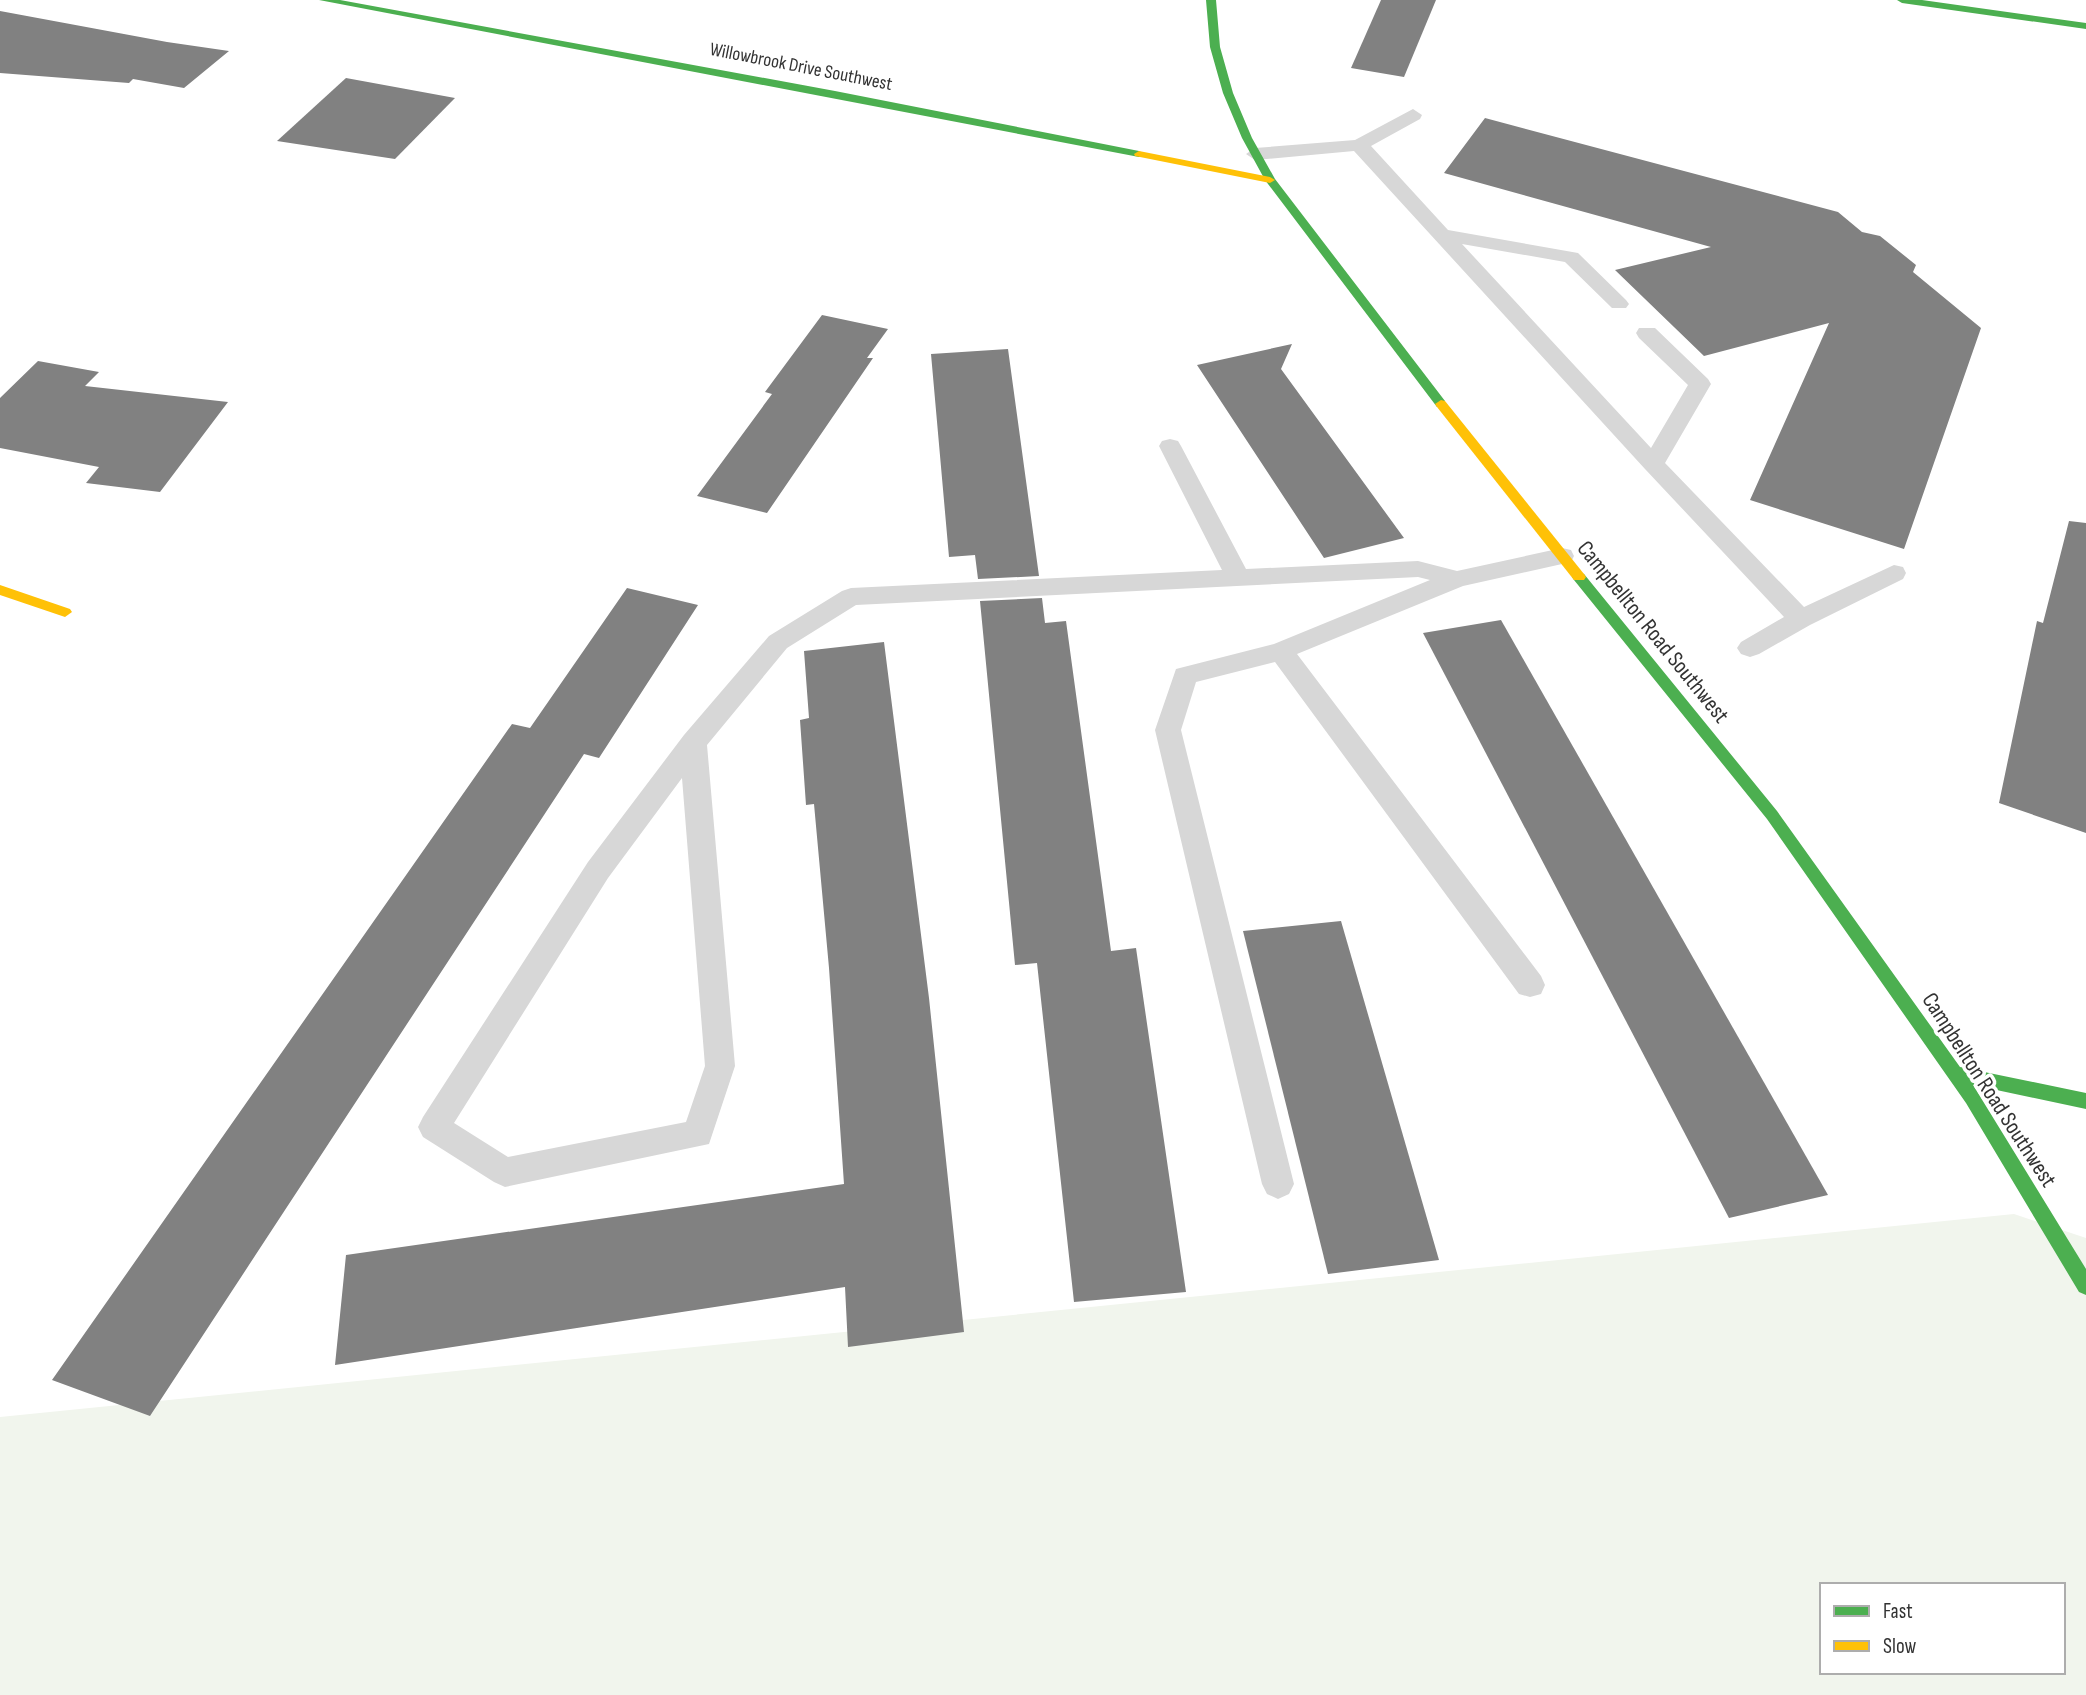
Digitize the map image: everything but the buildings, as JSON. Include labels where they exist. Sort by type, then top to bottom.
[{"type":"main road","name":"Willowbrook Drive Southwest","points":[[324,0],[821,91],[1270,180]]},
{"type":"main road","name":"Campbellton Road Southwest","points":[[1211,0],[1211,28],[1224,85],[1255,154],[1270,180],[1485,461],[1772,815],[1954,1073],[2086,1286]]},
{"type":"main road","points":[[1902,0],[2086,26]]},
{"type":"main road","points":[[0,590],[65,612]]},
{"type":"main road","points":[[1954,1073],[2086,1101]]},
{"type":"lane","points":[[1255,154],[1359,145],[1413,115]]},
{"type":"lane","points":[[1359,145],[1653,464],[1801,619]]},
{"type":"lane","points":[[1443,235],[1571,257],[1619,304]]},
{"type":"lane","points":[[1647,333],[1700,384],[1653,464]]},
{"type":"lane","points":[[1170,446],[1238,577]]},
{"type":"lane","points":[[1278,1184],[1168,730],[1185,676],[1281,651],[1457,579],[1562,556]]},
{"type":"lane","points":[[693,742],[720,1066],[698,1134],[505,1172],[434,1127],[598,870],[693,742],[778,642],[850,597],[1419,569],[1457,579]]},
{"type":"lane","points":[[1749,648],[1894,573]]},
{"type":"lane","points":[[1281,651],[1530,985]]},
{"type":"shaded area","points":[[2014,1214],[2086,1238],[2086,1695],[0,1695],[0,1417]]},
{"type":"traffic: fast","points":[[324,0],[835,94],[1139,154]]},
{"type":"traffic: fast","points":[[1211,0],[1215,47],[1228,93],[1247,138],[1270,180],[1441,404]]},
{"type":"traffic: fast","points":[[1902,0],[2086,26]]},
{"type":"traffic: fast","points":[[1579,577],[1772,815],[1972,1098],[2086,1286]]},
{"type":"traffic: fast","points":[[1954,1073],[2086,1101]]},
{"type":"traffic: slow","points":[[1139,154],[1270,180]]},
{"type":"traffic: slow","points":[[1441,404],[1579,577]]},
{"type":"traffic: slow","points":[[0,590],[65,612]]}]
